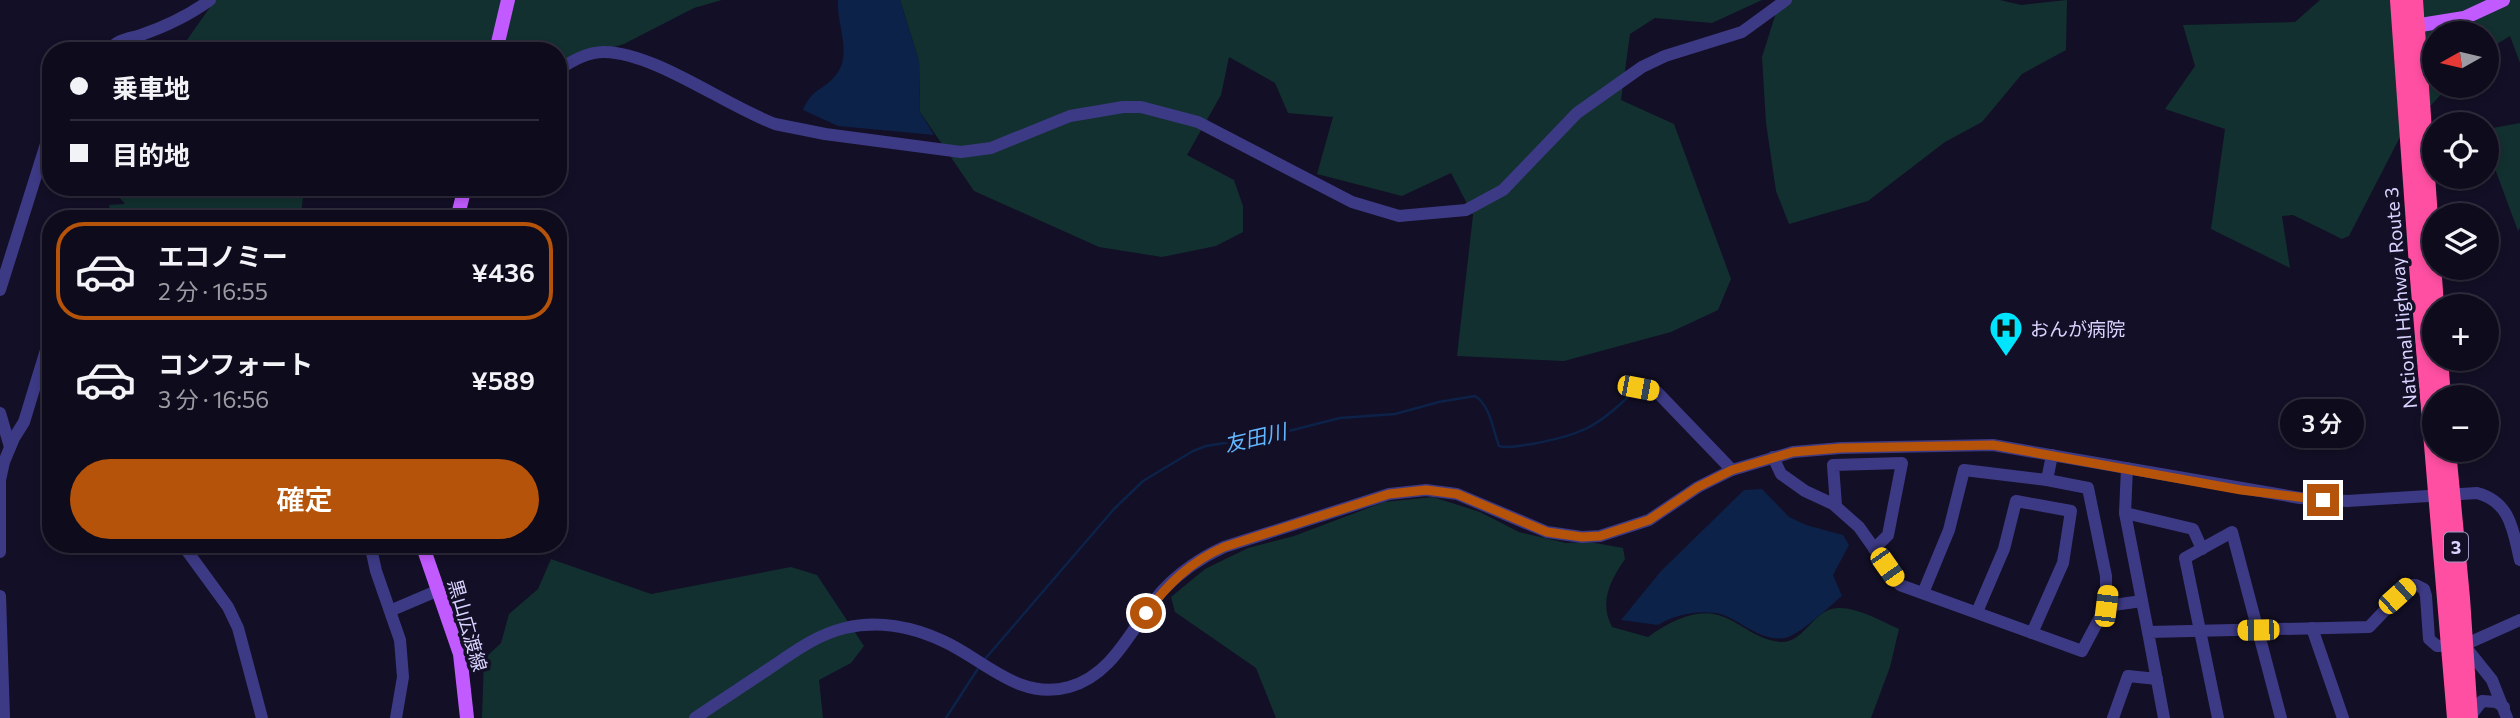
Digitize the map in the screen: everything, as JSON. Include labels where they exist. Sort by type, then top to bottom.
[{"type":"highway","name":"National Highway Route 3","points":[[2399,0],[2409,27],[2434,294]]},
{"type":"highway","name":"National Highway Route 3","points":[[2414,0],[2409,27],[2417,253],[2444,495],[2457,645],[2469,718]]},
{"type":"highway","name":"National Highway Route 3","points":[[2444,495],[2446,462]]},
{"type":"highway","name":"National Highway Route 3","points":[[2456,718],[2457,645]]},
{"type":"main road","points":[[498,42],[508,0]]},
{"type":"main road","points":[[2409,27],[2464,18],[2503,0]]},
{"type":"main road","name":"黒山広渡線","points":[[425,553],[460,654],[467,718]]},
{"type":"street","points":[[117,42],[121,38],[141,35],[210,0]]},
{"type":"street","points":[[567,65],[584,55],[602,52],[624,54],[661,68],[747,114],[775,124],[948,152],[991,148],[1070,117],[1123,107],[1141,107],[1198,122],[1352,202],[1399,216],[1419,215],[1466,210],[1503,190],[1577,113],[1642,67],[1665,56],[1742,32],[1786,0]]},
{"type":"street","points":[[0,290],[42,157]]},
{"type":"street","points":[[0,552],[0,480],[10,447],[24,422],[42,363]]},
{"type":"street","points":[[1638,388],[1657,392],[1732,470]]},
{"type":"street","points":[[0,413],[10,447]]},
{"type":"street","points":[[695,718],[805,643],[846,628],[883,625],[907,627],[944,641],[1009,682],[1033,689],[1066,688],[1097,674],[1113,658],[1162,591],[1201,557],[1224,547],[1389,494],[1426,490],[1457,494],[1547,532],[1582,537],[1600,536],[1649,520],[1698,487],[1732,470],[1793,452],[1933,444],[1993,445],[2300,498],[2347,501],[2486,495],[2504,508],[2511,519],[2520,560]]},
{"type":"street","points":[[2047,480],[2052,455]]},
{"type":"street","points":[[1773,457],[1781,474],[1805,491],[1836,506],[1859,527],[1900,585],[2082,651],[2106,606],[2106,576],[2088,488],[1964,470],[1949,530],[1923,593]]},
{"type":"street","points":[[1836,506],[1833,465],[1902,463],[1888,535],[1874,549]]},
{"type":"street","points":[[2127,468],[2125,513],[2164,718]]},
{"type":"street","points":[[1977,612],[2004,550],[2016,501],[2071,511],[2063,563],[2032,633]]},
{"type":"street","points":[[2125,513],[2193,529],[2202,549]]},
{"type":"street","points":[[2218,718],[2185,558],[2232,533],[2281,718]]},
{"type":"street","points":[[189,553],[228,607],[239,628],[262,718]]},
{"type":"street","points":[[372,553],[400,640],[403,677],[396,718]]},
{"type":"street","points":[[2148,632],[2370,627],[2403,590],[2416,584],[2424,589],[2426,596],[2429,639],[2438,646],[2457,645],[2520,620]]},
{"type":"street","points":[[392,610],[439,590]]},
{"type":"street","points":[[0,596],[4,718]]},
{"type":"street","points":[[2106,606],[2142,601]]},
{"type":"street","points":[[2312,628],[2343,718]]},
{"type":"street","points":[[2457,645],[2492,680],[2506,712]]},
{"type":"street","points":[[2113,718],[2128,676],[2157,679]]},
{"type":"street","points":[[2469,718],[2482,701],[2489,700],[2506,712]]},
{"type":"green space","points":[[215,0],[722,0],[694,8],[624,44],[567,61],[567,42],[187,40]]},
{"type":"green space","points":[[900,0],[1762,0],[1712,23],[1655,18],[1630,34],[1621,100],[1674,124],[1731,279],[1718,310],[1671,332],[1564,361],[1457,356],[1473,215],[1451,173],[1402,196],[1317,174],[1333,117],[1288,113],[1275,83],[1229,57],[1221,95],[1187,155],[1234,180],[1243,206],[1243,232],[1216,246],[1162,257],[1099,247],[974,191],[920,112],[919,61]]},
{"type":"green space","points":[[1780,0],[2000,0],[2021,5],[2067,0],[2066,50],[2022,74],[1982,122],[1945,142],[1868,201],[1789,224],[1776,191],[1766,123],[1762,57]]},
{"type":"green space","points":[[2320,0],[2520,0],[2520,63],[2510,36],[2499,43],[2499,21],[2422,21],[2422,98],[2438,98],[2399,139],[2349,236],[2342,239],[2293,215],[2282,216],[2290,268],[2211,229],[2225,129],[2165,109],[2195,66],[2183,25],[2295,22]]},
{"type":"green space","points":[[2520,123],[2518,231],[2499,180],[2499,127]]},
{"type":"green space","points":[[118,196],[303,196],[302,210],[110,210],[109,205],[125,204]]},
{"type":"green space","points":[[1433,497],[1480,512],[1519,532],[1566,543],[1590,542],[1623,548],[1625,559],[1615,575],[1606,600],[1612,627],[1648,637],[1681,618],[1709,613],[1726,618],[1763,638],[1781,642],[1797,637],[1823,613],[1839,608],[1862,613],[1899,629],[1890,667],[1871,718],[1276,718],[1256,668],[1175,612],[1171,597],[1205,569],[1248,548],[1294,536],[1384,502]]},
{"type":"green space","points":[[551,559],[651,594],[791,567],[817,575],[864,646],[851,663],[819,680],[823,718],[482,718],[484,659],[501,643],[509,614],[538,589]]},
{"type":"water","points":[[838,0],[900,0],[919,61],[920,112],[934,135],[838,126],[803,110],[811,97],[836,75],[841,67],[844,49]]},
{"type":"water","points":[[1762,489],[1789,517],[1806,525],[1843,535],[1849,545],[1833,575],[1842,596],[1806,626],[1785,638],[1765,636],[1731,618],[1715,613],[1685,614],[1658,625],[1621,620],[1661,571],[1744,490]]},
{"type":"waterway","name":"友田川","points":[[985,659],[1114,509],[1143,481],[1193,451],[1340,418],[1395,414],[1475,396],[1488,412],[1499,446],[1532,444],[1588,428],[1609,414],[1633,392]]},
{"type":"waterway","name":"友田川","points":[[946,718],[979,667]]},
{"type":"place","name":"おんが病院","points":[[2006,358]]},
{"type":"route","points":[[1146,613],[1162,591],[1201,557],[1224,547],[1389,494],[1426,490],[1457,494],[1547,532],[1582,537],[1600,536],[1649,520],[1698,487],[1732,470],[1793,452],[1933,444],[1993,445],[2241,490],[2323,500]]}]
